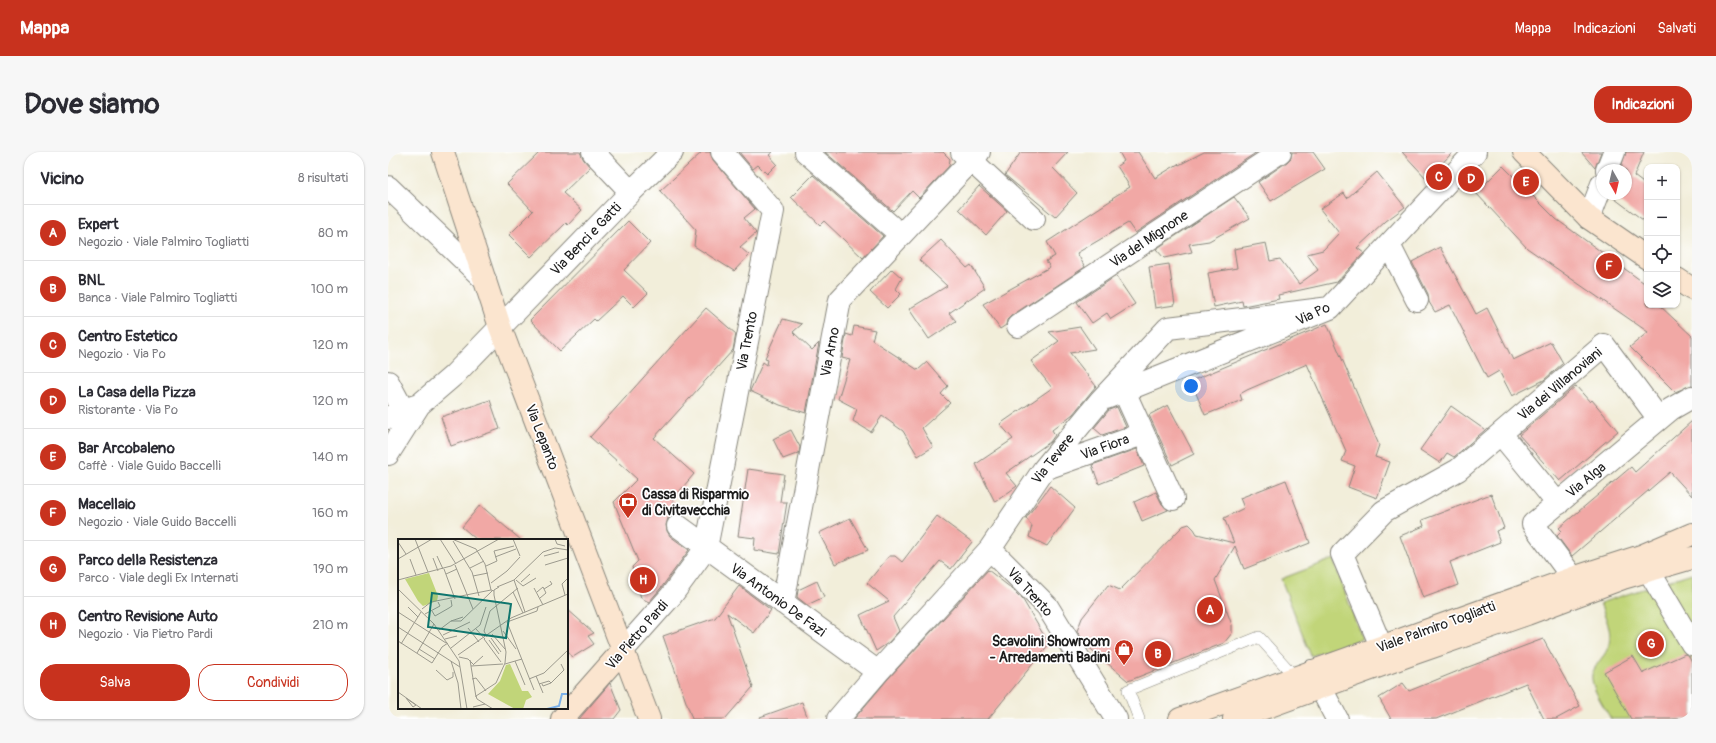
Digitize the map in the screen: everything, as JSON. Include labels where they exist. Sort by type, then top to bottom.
[{"type":"street","name":"Via Lepanto","points":[[442,152],[500,327],[650,719]]},
{"type":"street","points":[[595,152],[631,192]]},
{"type":"street","name":"Via Benci e Gatti","points":[[388,454],[403,411],[454,375],[631,192],[672,152]]},
{"type":"street","name":"Via Trento","points":[[706,548],[773,211],[722,152]]},
{"type":"street","points":[[806,152],[900,235]]},
{"type":"street","name":"Via del Mignone","points":[[1018,326],[1280,152]]},
{"type":"street","name":"Via Po","points":[[1100,401],[1330,308],[1475,152]]},
{"type":"street","points":[[1524,152],[1589,218],[1644,256]]},
{"type":"street","points":[[1609,164],[1614,152]]},
{"type":"street","points":[[971,155],[1034,219]]},
{"type":"street","name":"Via Arno","points":[[783,603],[840,300],[971,155]]},
{"type":"street","points":[[388,187],[485,280]]},
{"type":"street","points":[[1589,218],[1596,200]]},
{"type":"street","points":[[1389,245],[1417,300]]},
{"type":"street","points":[[1680,281],[1692,289]]},
{"type":"street","name":"Via Tevere","points":[[838,719],[878,672],[990,549],[1044,469],[1100,401],[1168,328],[1330,308]]},
{"type":"street","name":"Via dei Villanoviani","points":[[1381,646],[1342,554],[1384,511],[1458,470],[1604,345],[1659,419]]},
{"type":"street","points":[[388,382],[403,411]]},
{"type":"street","points":[[1124,391],[1173,499]]},
{"type":"street","name":"Via Alga","points":[[1573,578],[1533,524],[1659,419],[1692,397]]},
{"type":"street","name":"Via Fiora","points":[[1044,469],[1143,434]]},
{"type":"street","points":[[1501,434],[1558,504]]},
{"type":"street","name":"Via Antonio De Fazi","points":[[678,526],[706,548],[878,672]]},
{"type":"street","name":"Viale Palmiro Togliatti","points":[[1234,719],[1309,678],[1381,646],[1573,578],[1641,556],[1692,534]]},
{"type":"street","name":"Via Pietro Pardi","points":[[562,719],[671,596],[706,548]]},
{"type":"street","name":"Via Trento","points":[[990,549],[1047,606],[1116,719]]},
{"type":"street","name":"Viale Palmiro Togliatti","points":[[1180,719],[1309,678],[1527,614],[1623,578],[1692,558]]},
{"type":"street","points":[[1649,571],[1692,644]]},
{"type":"street","points":[[1309,678],[1336,719]]},
{"type":"lane","points":[[1139,719],[1128,690],[1259,637],[1309,678]]},
{"type":"green space","points":[[1333,559],[1362,639],[1311,656],[1281,579]]},
{"type":"green space","points":[[1692,573],[1692,719],[1611,719],[1598,697],[1592,679],[1592,674],[1597,664],[1608,648],[1610,636],[1608,623],[1600,603]]},
{"type":"building","points":[[540,152],[580,152],[590,167],[563,193],[582,210],[568,225],[566,223],[531,257],[509,235],[533,211],[507,184]]},
{"type":"building","points":[[702,152],[710,152],[713,160],[755,209],[744,218],[756,233],[740,247],[749,255],[734,271],[694,246],[696,230],[660,191]]},
{"type":"building","points":[[739,152],[773,152],[769,155],[777,164],[767,174],[758,165],[753,169]]},
{"type":"building","points":[[825,152],[943,152],[950,159],[949,166],[919,198],[912,191],[893,211]]},
{"type":"building","points":[[1021,152],[1068,152],[1053,168],[1077,193],[1055,217],[1005,175]]},
{"type":"building","points":[[1119,152],[1138,152],[1155,178],[1178,164],[1179,165],[1204,152],[1257,152],[1135,233],[1128,223],[1077,253],[1085,267],[1011,316],[1007,320],[1006,325],[1000,329],[983,304],[1050,267],[1046,261],[1055,256],[1047,242],[1130,187],[1117,166],[1124,161]]},
{"type":"building","points":[[1292,152],[1313,152],[1325,169],[1271,201],[1258,182],[1287,162],[1291,158]]},
{"type":"building","points":[[1402,152],[1453,152],[1427,179]]},
{"type":"building","points":[[1581,152],[1601,152],[1595,168]]},
{"type":"building","points":[[1626,152],[1644,152],[1634,176],[1644,184],[1644,221],[1616,200],[1632,200],[1632,164],[1622,164]]},
{"type":"building","points":[[1503,166],[1556,219],[1644,283],[1644,308],[1662,308],[1692,336],[1692,385],[1675,392],[1630,347],[1648,332],[1527,248],[1476,193]]},
{"type":"building","points":[[1377,172],[1405,207],[1386,221],[1357,248],[1364,253],[1337,282],[1278,295],[1279,299],[1243,306],[1242,301],[1214,307],[1208,273],[1237,268],[1234,249],[1266,243],[1270,261],[1280,259],[1299,284],[1318,270],[1307,254],[1323,250],[1339,233],[1320,209],[1344,193],[1347,198]]},
{"type":"building","points":[[813,175],[883,236],[863,258],[824,221],[820,225],[791,197]]},
{"type":"building","points":[[979,186],[1007,211],[986,235],[959,209]]},
{"type":"building","points":[[1234,197],[1250,218],[1209,241],[1189,244],[1192,252],[1164,258],[1156,249]]},
{"type":"building","points":[[628,221],[650,243],[624,270],[648,293],[634,307],[623,296],[596,321],[594,319],[560,351],[530,320]]},
{"type":"building","points":[[941,240],[967,268],[971,265],[985,288],[949,313],[956,321],[929,339],[909,309],[947,286],[919,260]]},
{"type":"building","points":[[1440,247],[1476,314],[1487,308],[1513,360],[1551,342],[1563,363],[1544,380],[1512,396],[1499,371],[1487,378],[1450,305],[1435,312],[1429,302],[1428,294],[1412,262]]},
{"type":"building","points":[[1169,264],[1175,305],[1155,308],[1149,267]]},
{"type":"building","points":[[892,269],[902,278],[896,289],[901,294],[887,308],[870,292]]},
{"type":"building","points":[[1116,276],[1135,304],[1111,319],[1107,313],[1092,323],[1077,302]]},
{"type":"building","points":[[706,308],[736,334],[733,350],[654,438],[694,474],[672,500],[681,508],[668,518],[666,525],[670,536],[689,550],[649,602],[641,598],[632,567],[638,561],[614,502],[637,479],[590,437]]},
{"type":"building","points":[[783,319],[802,324],[793,332],[812,350],[819,343],[806,413],[780,405],[750,391],[763,362],[767,365],[768,359],[765,358]]},
{"type":"building","points":[[1327,324],[1379,445],[1375,457],[1390,462],[1377,498],[1348,487],[1355,466],[1342,461],[1346,451],[1307,364],[1247,390],[1240,394],[1242,400],[1205,415],[1191,381]]},
{"type":"building","points":[[854,326],[875,330],[872,340],[918,370],[927,362],[948,386],[941,394],[950,403],[922,428],[933,447],[918,456],[903,431],[882,416],[871,432],[853,421],[857,409],[838,399],[850,360],[842,358],[846,334],[852,336]]},
{"type":"building","points":[[1080,327],[1095,349],[1070,353],[1096,386],[1073,414],[1052,430],[1055,435],[1050,442],[1006,473],[1017,486],[995,502],[976,464],[1013,439],[1000,424],[1052,388],[1031,361],[1059,341],[1049,332]]},
{"type":"building","points":[[1576,386],[1590,402],[1592,400],[1618,431],[1560,481],[1519,435]]},
{"type":"building","points":[[490,400],[500,429],[451,446],[441,417]]},
{"type":"building","points":[[1168,405],[1194,454],[1172,465],[1149,415]]},
{"type":"building","points":[[1451,406],[1485,430],[1454,457],[1447,453],[1440,463],[1420,450]]},
{"type":"building","points":[[1117,407],[1126,427],[1102,435],[1094,428],[1109,410]]},
{"type":"building","points":[[1692,421],[1692,496],[1670,472],[1572,556],[1557,536],[1562,531],[1559,528],[1631,467],[1635,472]]},
{"type":"building","points":[[791,430],[800,447],[799,453],[783,459],[773,439]]},
{"type":"building","points":[[1137,449],[1144,466],[1099,484],[1092,465]]},
{"type":"building","points":[[748,469],[784,474],[780,502],[787,502],[779,554],[754,550],[755,538],[738,536]]},
{"type":"building","points":[[1286,480],[1310,543],[1244,569],[1235,546],[1215,580],[1232,625],[1232,633],[1224,643],[1128,681],[1085,644],[1077,631],[1082,618],[1108,585],[1120,590],[1183,526],[1189,524],[1197,534],[1234,543],[1224,518],[1244,508],[1240,498]]},
{"type":"building","points":[[1050,486],[1075,508],[1047,546],[1029,537],[1032,526],[1026,518]]},
{"type":"building","points":[[1156,492],[1162,504],[1168,510],[1142,521],[1134,502]]},
{"type":"building","points":[[1491,494],[1504,528],[1496,531],[1500,542],[1450,562],[1458,585],[1423,598],[1400,536],[1424,526],[1422,520]]},
{"type":"building","points":[[480,505],[520,539],[476,539],[462,527]]},
{"type":"building","points":[[937,516],[972,542],[951,569],[940,561],[893,617],[899,631],[888,643],[876,651],[860,615],[889,601],[867,583],[889,556],[895,556],[902,562]]},
{"type":"building","points":[[850,518],[868,550],[835,564],[819,533]]},
{"type":"building","points":[[988,570],[1011,588],[1023,600],[1049,644],[988,719],[854,719],[887,680]]},
{"type":"building","points":[[817,581],[824,597],[807,605],[797,597],[798,590]]},
{"type":"building","points":[[739,586],[771,610],[754,633],[727,613],[753,687],[725,719],[692,719],[663,636],[715,618]]},
{"type":"building","points":[[568,610],[594,633],[588,636],[594,644],[573,657],[568,653]]},
{"type":"building","points":[[1543,639],[1580,706],[1556,719],[1544,719],[1526,683],[1436,719],[1391,719],[1379,698],[1403,683],[1409,691]]},
{"type":"building","points":[[1685,654],[1689,656],[1692,662],[1692,719],[1631,719],[1604,672],[1633,656],[1643,673]]},
{"type":"building","points":[[610,683],[621,710],[614,719],[579,719]]},
{"type":"building","points":[[802,702],[808,719],[761,719],[760,717]]},
{"type":"place","name":"Centro Estetico","points":[[1439,177]]},
{"type":"place","name":"La Casa della Pizza","points":[[1471,179]]},
{"type":"place","name":"Bar Arcobaleno","points":[[1526,182]]},
{"type":"place","name":"Macellaio","points":[[1609,266]]},
{"type":"place","name":"Cassa di Risparmio di Civitavecchia","points":[[628,519]]},
{"type":"place","name":"Centro Revisione Auto","points":[[643,580]]},
{"type":"place","name":"Expert","points":[[1210,610]]},
{"type":"place","name":"Parco della Resistenza","points":[[1651,644]]},
{"type":"place","name":"BNL","points":[[1158,654]]},
{"type":"place","name":"Scavolini Showroom - Arredamenti Badini","points":[[1124,666]]}]
